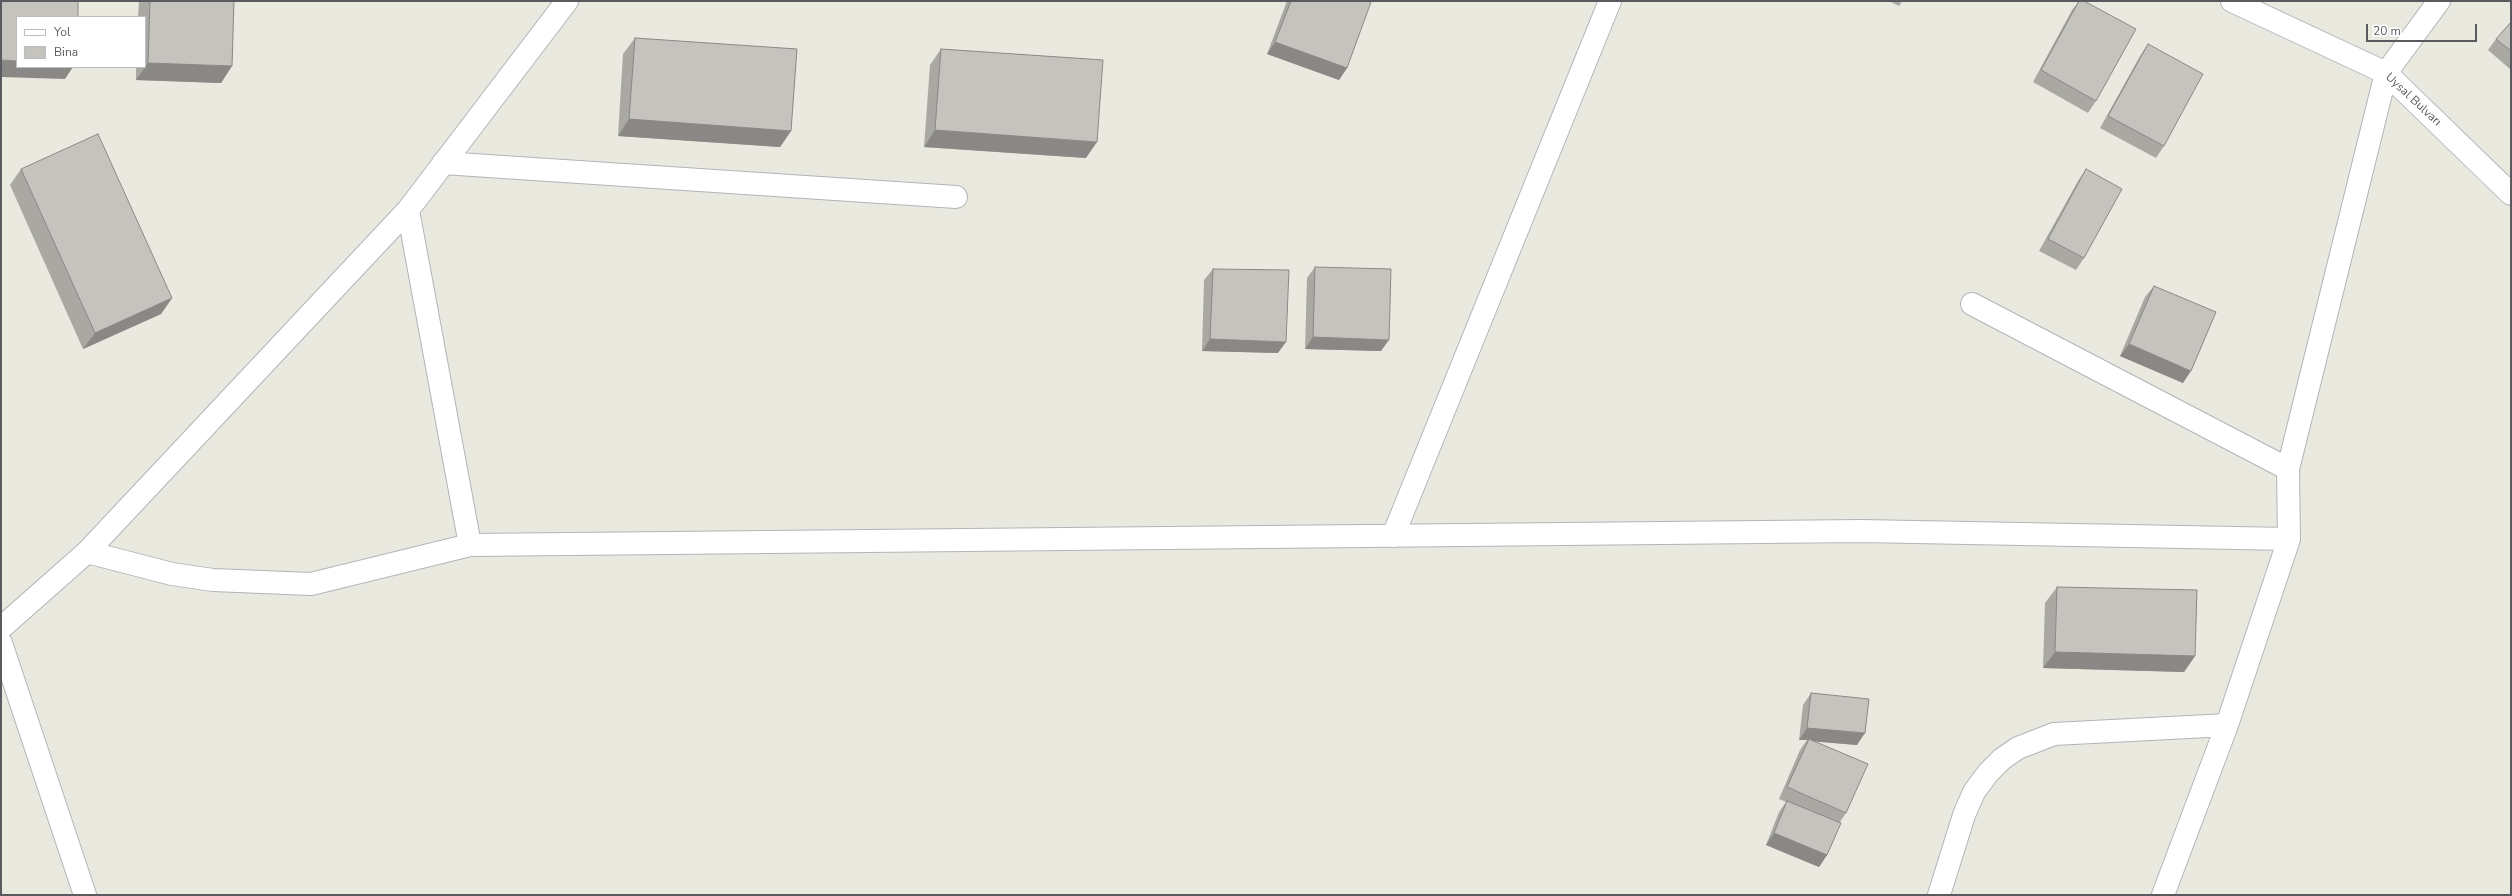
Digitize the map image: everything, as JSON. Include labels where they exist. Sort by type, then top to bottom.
[{"type":"street","points":[[1,628],[87,552],[408,210],[567,1]]},
{"type":"street","points":[[1393,536],[1610,1]]},
{"type":"street","name":"Uysal Bulvarı","points":[[2232,1],[2386,73],[2511,194]]},
{"type":"street","points":[[2163,895],[2226,725],[2289,539],[2288,469],[2386,73],[2439,1]]},
{"type":"street","points":[[443,163],[956,197]]},
{"type":"street","points":[[408,210],[470,545]]},
{"type":"street","points":[[1972,304],[2288,469]]},
{"type":"street","points":[[87,552],[172,574],[213,580],[311,584],[470,545],[1861,531],[2289,539]]},
{"type":"street","points":[[1,643],[85,895]]},
{"type":"street","points":[[1940,895],[1964,815],[1974,792],[1988,773],[2002,759],[2018,748],[2054,734],[2226,725]]},
{"type":"building","points":[[1,1],[78,1],[78,16],[16,16],[16,61],[1,60]]},
{"type":"building","points":[[150,1],[234,1],[232,66],[148,63]]},
{"type":"building","points":[[1291,1],[1371,2],[1347,68],[1275,42]]},
{"type":"building","points":[[2079,1],[2084,1],[2136,29],[2096,101],[2041,70]]},
{"type":"building","points":[[2511,22],[2511,51],[2496,39]]},
{"type":"building","points":[[635,38],[797,49],[791,131],[629,119]]},
{"type":"building","points":[[2148,44],[2203,74],[2164,146],[2108,116]]},
{"type":"building","points":[[941,49],[1103,60],[1097,142],[935,130]]},
{"type":"building","points":[[98,134],[172,298],[95,333],[21,169]]},
{"type":"building","points":[[2086,169],[2122,189],[2084,258],[2048,239]]},
{"type":"building","points":[[1315,267],[1391,269],[1389,340],[1313,337]]},
{"type":"building","points":[[1213,269],[1289,270],[1286,342],[1210,339]]},
{"type":"building","points":[[2154,286],[2216,312],[2191,371],[2129,344]]},
{"type":"building","points":[[2057,587],[2197,590],[2195,656],[2055,652]]},
{"type":"building","points":[[1811,693],[1869,699],[1865,733],[1807,728]]},
{"type":"building","points":[[1809,739],[1868,764],[1846,813],[1787,787]]},
{"type":"building","points":[[1787,801],[1841,823],[1827,855],[1774,833]]}]
